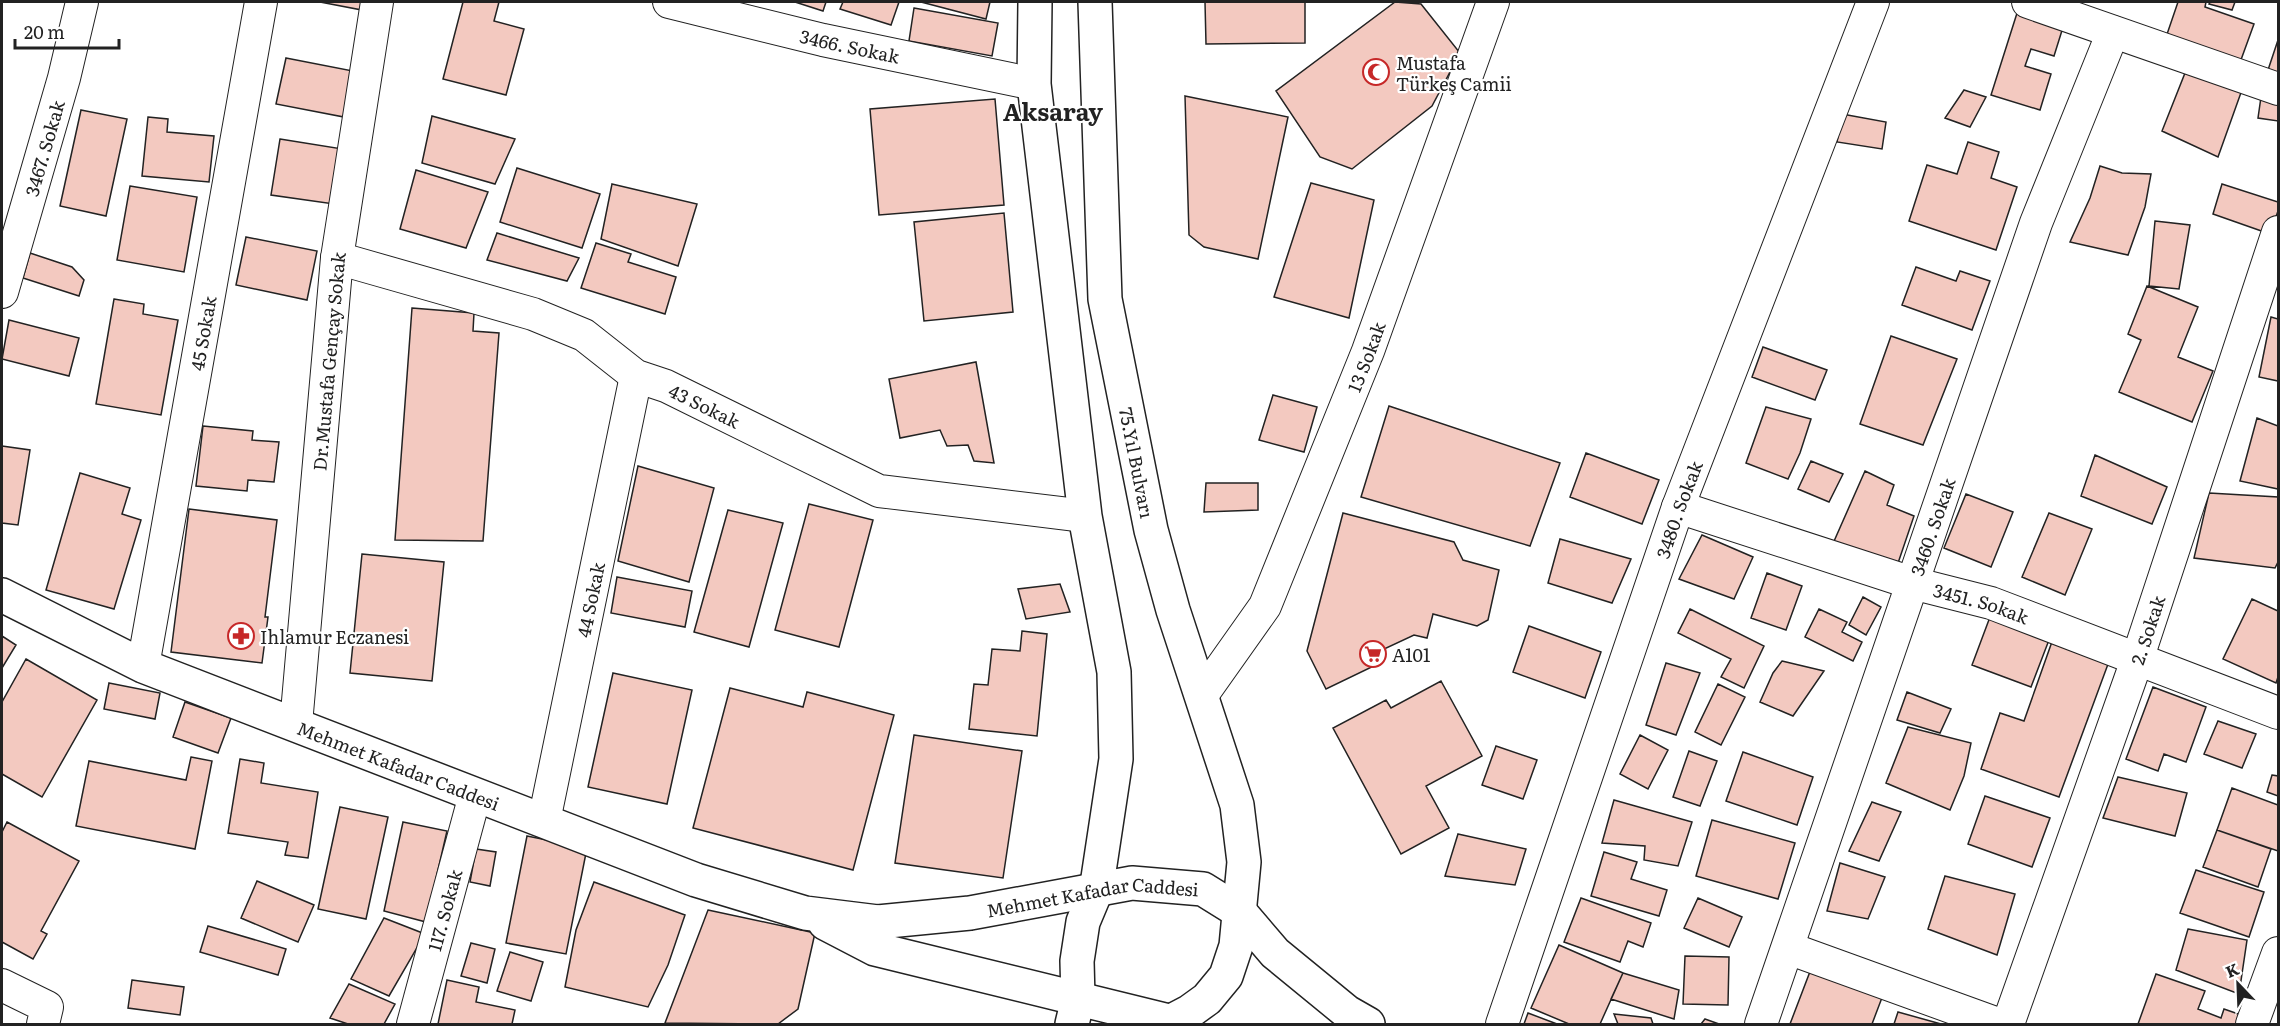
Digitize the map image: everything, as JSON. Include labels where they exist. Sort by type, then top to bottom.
[{"type":"main road","points":[[1035,2],[1034,84],[1085,516],[1114,672],[1116,759],[1096,891],[1083,922],[1077,962],[1075,1012]]},
{"type":"main road","name":"75.Yıl Bulvarı","points":[[1095,2],[1106,299],[1151,530],[1173,610],[1237,805],[1244,862],[1240,912]]},
{"type":"main road","name":"Mehmet Kafadar Caddesi","points":[[2,595],[143,666],[696,880],[805,913],[878,922],[970,913],[1132,883],[1203,889],[1240,912],[1275,953],[1347,1012],[1368,1024]]},
{"type":"main road","points":[[1172,1023],[1207,999],[1226,976],[1236,946],[1240,912]]},
{"type":"main road","name":"Mehmet Kafadar Caddesi","points":[[805,913],[875,949],[1075,1012],[1172,1023]]},
{"type":"street","name":"3467. Sokak","points":[[2,292],[64,78],[82,2]]},
{"type":"street","name":"45 Sokak","points":[[143,666],[261,2]]},
{"type":"street","name":"Dr.Mustafa Gençay Sokak","points":[[296,724],[337,258],[377,2]]},
{"type":"street","name":"3466. Sokak","points":[[669,2],[823,40],[1034,84]]},
{"type":"street","name":"13 Sokak","points":[[1202,694],[1265,606],[1368,351],[1493,2]]},
{"type":"street","name":"3480. Sokak","points":[[1502,1024],[1678,507],[1873,2]]},
{"type":"street","points":[[2028,2],[2278,89]]},
{"type":"street","name":"3460. Sokak","points":[[1761,1024],[2036,223],[2113,32]]},
{"type":"street","name":"2. Sokak","points":[[2007,1024],[2269,301],[2278,231]]},
{"type":"street","name":"43 Sokak","points":[[337,258],[533,314],[584,335],[636,376],[666,386],[879,491],[1085,516]]},
{"type":"street","name":"44 Sokak","points":[[544,821],[636,376]]},
{"type":"street","name":"3451. Sokak","points":[[1678,507],[1912,583],[1991,603],[2278,713]]},
{"type":"street","name":"117. Sokak","points":[[413,1024],[475,795]]},
{"type":"street","points":[[1788,948],[1998,1024]]},
{"type":"street","points":[[2252,1024],[2278,953]]},
{"type":"street","points":[[2,985],[47,1007],[43,1024]]},
{"type":"building","points":[[320,2],[363,2],[362,10]]},
{"type":"building","points":[[463,2],[499,2],[494,21],[524,29],[506,95],[443,79]]},
{"type":"building","points":[[795,2],[826,2],[823,11]]},
{"type":"building","points":[[843,2],[899,2],[891,25],[840,9]]},
{"type":"building","points":[[921,2],[990,2],[986,19]]},
{"type":"building","points":[[1205,2],[1305,2],[1305,43],[1206,44]]},
{"type":"building","name":"Mustafa Türkeş Camii","points":[[1395,2],[1421,4],[1460,53],[1432,106],[1352,169],[1320,157],[1276,91]]},
{"type":"building","points":[[2178,2],[2206,2],[2205,7],[2254,24],[2238,68],[2164,43]]},
{"type":"building","points":[[2210,2],[2235,2],[2232,10],[2209,4]]},
{"type":"building","points":[[914,8],[998,23],[992,56],[909,41]]},
{"type":"building","points":[[2018,10],[2064,24],[2054,56],[2031,49],[2025,66],[2051,74],[2040,110],[1991,95]]},
{"type":"building","points":[[2278,40],[2278,76],[2267,73]]},
{"type":"building","points":[[286,58],[353,71],[344,117],[276,104]]},
{"type":"building","points":[[2187,68],[2243,87],[2218,157],[2162,131]]},
{"type":"building","points":[[1964,90],[1986,97],[1970,127],[1945,118]]},
{"type":"building","points":[[1185,96],[1288,117],[1258,259],[1204,247],[1189,235]]},
{"type":"building","points":[[2261,97],[2278,99],[2278,121],[2258,118]]},
{"type":"building","points":[[995,99],[1004,205],[879,215],[870,109]]},
{"type":"building","points":[[81,110],[127,119],[106,216],[60,206]]},
{"type":"building","points":[[1842,114],[1886,122],[1882,149],[1837,142]]},
{"type":"building","points":[[432,116],[515,139],[495,184],[422,163]]},
{"type":"building","points":[[148,117],[168,119],[167,132],[214,136],[209,182],[142,176]]},
{"type":"building","points":[[280,139],[349,150],[341,205],[271,195]]},
{"type":"building","points":[[1968,142],[1999,152],[1991,178],[2017,187],[1996,250],[1909,221],[1927,165],[1957,174]]},
{"type":"building","points":[[2100,166],[2122,173],[2151,174],[2145,207],[2128,255],[2070,242],[2090,198]]},
{"type":"building","points":[[517,168],[600,194],[582,248],[500,222]]},
{"type":"building","points":[[416,170],[488,192],[466,248],[400,229]]},
{"type":"building","points":[[1311,183],[1374,200],[1349,318],[1274,297]]},
{"type":"building","points":[[612,184],[697,204],[678,266],[601,239]]},
{"type":"building","points":[[2222,184],[2278,202],[2278,211],[2270,234],[2213,214]]},
{"type":"building","points":[[130,186],[197,197],[184,272],[117,260]]},
{"type":"building","points":[[1004,213],[1013,312],[924,321],[914,222]]},
{"type":"building","points":[[2155,221],[2190,225],[2179,289],[2149,286]]},
{"type":"building","points":[[497,233],[579,258],[567,281],[487,260]]},
{"type":"building","points":[[246,237],[317,251],[307,300],[236,285]]},
{"type":"building","points":[[596,243],[631,254],[628,262],[676,277],[665,314],[581,288]]},
{"type":"building","points":[[30,253],[72,267],[84,280],[79,296],[23,278]]},
{"type":"building","points":[[1916,267],[1956,281],[1960,271],[1990,281],[1972,330],[1902,305]]},
{"type":"building","points":[[2147,286],[2198,307],[2178,357],[2213,371],[2192,422],[2119,392],[2141,340],[2128,334]]},
{"type":"building","points":[[114,299],[144,304],[143,314],[178,320],[161,415],[96,404]]},
{"type":"building","points":[[412,308],[474,313],[473,331],[499,333],[483,541],[395,540]]},
{"type":"building","points":[[2271,317],[2278,319],[2278,381],[2259,377]]},
{"type":"building","points":[[9,320],[79,338],[69,376],[2,359]]},
{"type":"building","points":[[1891,336],[1957,359],[1923,445],[1860,424]]},
{"type":"building","points":[[1763,347],[1827,370],[1815,400],[1752,377]]},
{"type":"building","points":[[976,362],[994,463],[974,461],[968,445],[947,446],[940,430],[900,438],[889,379]]},
{"type":"building","points":[[1273,395],[1317,407],[1304,452],[1259,440]]},
{"type":"building","points":[[1389,406],[1560,463],[1530,546],[1361,497]]},
{"type":"building","points":[[1766,407],[1811,419],[1800,453],[1788,479],[1746,463]]},
{"type":"building","points":[[2257,418],[2278,426],[2278,489],[2240,481]]},
{"type":"building","points":[[203,426],[253,431],[252,440],[279,442],[274,482],[248,480],[247,491],[196,486]]},
{"type":"building","points":[[2,446],[30,450],[18,525],[2,523]]},
{"type":"building","points":[[1586,453],[1659,480],[1642,524],[1570,497]]},
{"type":"building","points":[[2095,455],[2167,487],[2152,524],[2081,496]]},
{"type":"building","points":[[1811,461],[1843,474],[1829,502],[1798,489]]},
{"type":"building","points":[[638,466],[714,488],[689,582],[618,561]]},
{"type":"building","points":[[1865,471],[1894,485],[1887,505],[1914,516],[1896,569],[1831,548]]},
{"type":"building","points":[[80,473],[130,488],[122,514],[141,520],[114,609],[46,590]]},
{"type":"building","points":[[1206,483],[1258,483],[1258,510],[1204,512]]},
{"type":"building","points":[[2209,493],[2278,497],[2278,562],[2275,568],[2194,558]]},
{"type":"building","points":[[1966,494],[2013,512],[1991,567],[1944,548]]},
{"type":"building","points":[[809,504],[873,520],[839,647],[775,630]]},
{"type":"building","points":[[189,509],[277,520],[265,617],[268,617],[262,663],[171,652]]},
{"type":"building","points":[[728,510],[783,523],[749,647],[694,632]]},
{"type":"building","points":[[1343,513],[1454,542],[1463,560],[1499,570],[1488,620],[1477,626],[1433,614],[1427,638],[1414,635],[1384,649],[1380,663],[1326,689],[1307,651]]},
{"type":"building","points":[[2049,513],[2092,529],[2065,595],[2022,577]]},
{"type":"building","points":[[1702,535],[1753,557],[1734,599],[1679,579]]},
{"type":"building","points":[[1560,539],[1631,559],[1612,603],[1548,583]]},
{"type":"building","points":[[362,554],[444,562],[432,681],[350,673]]},
{"type":"building","points":[[1767,573],[1802,586],[1786,630],[1751,618]]},
{"type":"building","points":[[617,577],[692,591],[685,627],[611,613]]},
{"type":"building","points":[[1060,584],[1070,612],[1026,619],[1018,589]]},
{"type":"building","points":[[1863,597],[1881,607],[1866,635],[1849,625]]},
{"type":"building","points":[[2252,599],[2278,611],[2278,677],[2276,683],[2223,659]]},
{"type":"building","points":[[1690,609],[1764,646],[1744,688],[1721,677],[1731,659],[1678,633]]},
{"type":"building","points":[[1819,609],[1847,622],[1842,632],[1862,642],[1853,661],[1805,637]]},
{"type":"building","points":[[1990,617],[2049,640],[2031,687],[1972,665]]},
{"type":"building","points":[[1529,626],[1601,652],[1585,698],[1513,672]]},
{"type":"building","points":[[1022,631],[1047,634],[1037,736],[969,729],[974,684],[988,685],[992,649],[1020,651]]},
{"type":"building","points":[[2,636],[16,645],[2,668]]},
{"type":"building","points":[[2054,636],[2111,656],[2059,797],[1981,769],[2000,713],[2024,721]]},
{"type":"building","points":[[26,659],[97,700],[42,797],[2,774],[2,702]]},
{"type":"building","points":[[1782,661],[1824,671],[1793,716],[1760,702],[1773,673]]},
{"type":"building","points":[[1666,663],[1700,673],[1676,735],[1646,725]]},
{"type":"building","points":[[613,673],[692,690],[667,804],[588,787]]},
{"type":"building","points":[[1441,681],[1482,756],[1426,786],[1449,828],[1401,854],[1333,728],[1386,700],[1391,708]]},
{"type":"building","points":[[109,683],[160,693],[155,719],[104,709]]},
{"type":"building","points":[[1718,684],[1745,697],[1721,745],[1695,732]]},
{"type":"building","points":[[2153,687],[2206,707],[2186,762],[2164,754],[2158,771],[2126,759]]},
{"type":"building","points":[[730,688],[803,707],[807,692],[894,715],[853,870],[693,828]]},
{"type":"building","points":[[1907,692],[1951,709],[1940,733],[1897,720]]},
{"type":"building","points":[[185,702],[231,718],[218,753],[173,737]]},
{"type":"building","points":[[2218,721],[2256,734],[2242,768],[2204,754]]},
{"type":"building","points":[[1908,727],[1971,743],[1964,776],[1950,810],[1886,783]]},
{"type":"building","points":[[914,735],[1022,751],[1003,878],[895,863]]},
{"type":"building","points":[[1640,735],[1668,750],[1648,789],[1620,774]]},
{"type":"building","points":[[1496,746],[1537,760],[1523,799],[1482,785]]},
{"type":"building","points":[[1689,751],[1717,761],[1700,806],[1673,797]]},
{"type":"building","points":[[1743,752],[1813,777],[1797,825],[1726,801]]},
{"type":"building","points":[[191,757],[212,761],[195,849],[76,826],[89,761],[186,780]]},
{"type":"building","points":[[240,759],[264,763],[261,783],[318,792],[308,858],[285,855],[288,842],[228,833]]},
{"type":"building","points":[[2272,775],[2278,776],[2278,796],[2267,792]]},
{"type":"building","points":[[2118,777],[2187,793],[2175,836],[2103,818]]},
{"type":"building","points":[[2232,788],[2278,805],[2278,851],[2217,830]]},
{"type":"building","points":[[1985,796],[2050,818],[2032,867],[1968,844]]},
{"type":"building","points":[[1614,800],[1692,822],[1678,866],[1644,860],[1645,846],[1602,843]]},
{"type":"building","points":[[1872,802],[1901,812],[1879,861],[1849,851]]},
{"type":"building","points":[[340,807],[388,817],[366,919],[318,909]]},
{"type":"building","points":[[1712,820],[1795,843],[1778,899],[1696,876]]},
{"type":"building","points":[[7,822],[79,861],[41,931],[47,934],[33,959],[2,942],[2,832]]},
{"type":"building","points":[[403,822],[447,831],[426,922],[384,911]]},
{"type":"building","points":[[2217,830],[2271,849],[2258,887],[2203,867]]},
{"type":"building","points":[[1458,834],[1526,849],[1515,885],[1445,876]]},
{"type":"building","points":[[527,836],[587,848],[566,954],[506,943]]},
{"type":"building","points":[[476,849],[496,852],[490,886],[470,882]]},
{"type":"building","points":[[1604,852],[1637,862],[1631,879],[1667,890],[1659,916],[1591,896]]},
{"type":"building","points":[[1840,863],[1885,877],[1868,919],[1827,911]]},
{"type":"building","points":[[2196,870],[2264,892],[2249,937],[2180,913]]},
{"type":"building","points":[[1945,876],[2015,894],[1997,955],[1928,929]]},
{"type":"building","points":[[257,881],[314,905],[298,942],[241,918]]},
{"type":"building","points":[[594,882],[685,915],[668,965],[648,1007],[565,987],[576,930]]},
{"type":"building","points":[[1581,898],[1651,923],[1643,947],[1628,941],[1620,962],[1564,942]]},
{"type":"building","points":[[1698,898],[1742,917],[1729,947],[1684,928]]},
{"type":"building","points":[[708,910],[815,933],[798,1009],[778,1024],[665,1023]]},
{"type":"building","points":[[384,918],[425,934],[389,996],[351,979]]},
{"type":"building","points":[[208,926],[286,949],[278,975],[200,952]]},
{"type":"building","points":[[2188,929],[2247,940],[2239,994],[2176,970]]},
{"type":"building","points":[[471,943],[495,949],[487,983],[461,976]]},
{"type":"building","points":[[1559,945],[1623,973],[1600,1024],[1569,1024],[1531,1008]]},
{"type":"building","points":[[510,952],[543,962],[531,1001],[497,991]]},
{"type":"building","points":[[1685,956],[1729,957],[1728,1005],[1683,1004]]},
{"type":"building","points":[[1811,969],[1883,995],[1872,1024],[1790,1024]]},
{"type":"building","points":[[1623,973],[1679,990],[1674,1019],[1611,999]]},
{"type":"building","points":[[2156,974],[2205,991],[2198,1009],[2221,1018],[2224,1009],[2244,1016],[2241,1024],[2138,1024]]},
{"type":"building","points":[[132,980],[184,987],[180,1015],[128,1008]]},
{"type":"building","points":[[447,980],[479,987],[476,1002],[515,1010],[512,1024],[438,1024]]},
{"type":"building","points":[[349,984],[395,1004],[384,1024],[348,1024],[330,1018]]},
{"type":"building","points":[[1898,1012],[1941,1024],[1894,1024]]},
{"type":"building","points":[[1528,1013],[1557,1024],[1524,1024]]},
{"type":"building","points":[[1614,1014],[1651,1018],[1653,1024],[1618,1024]]},
{"type":"building","points":[[1705,1019],[1719,1024],[1701,1024]]},
{"type":"place","name":"Mustafa Türkeş Camii","points":[[1376,72]]},
{"type":"place","name":"Ihlamur Eczanesi","points":[[241,636]]},
{"type":"place","name":"A101","points":[[1373,654]]},
{"type":"district","name":"Aksaray","points":[[1053,110]]}]
